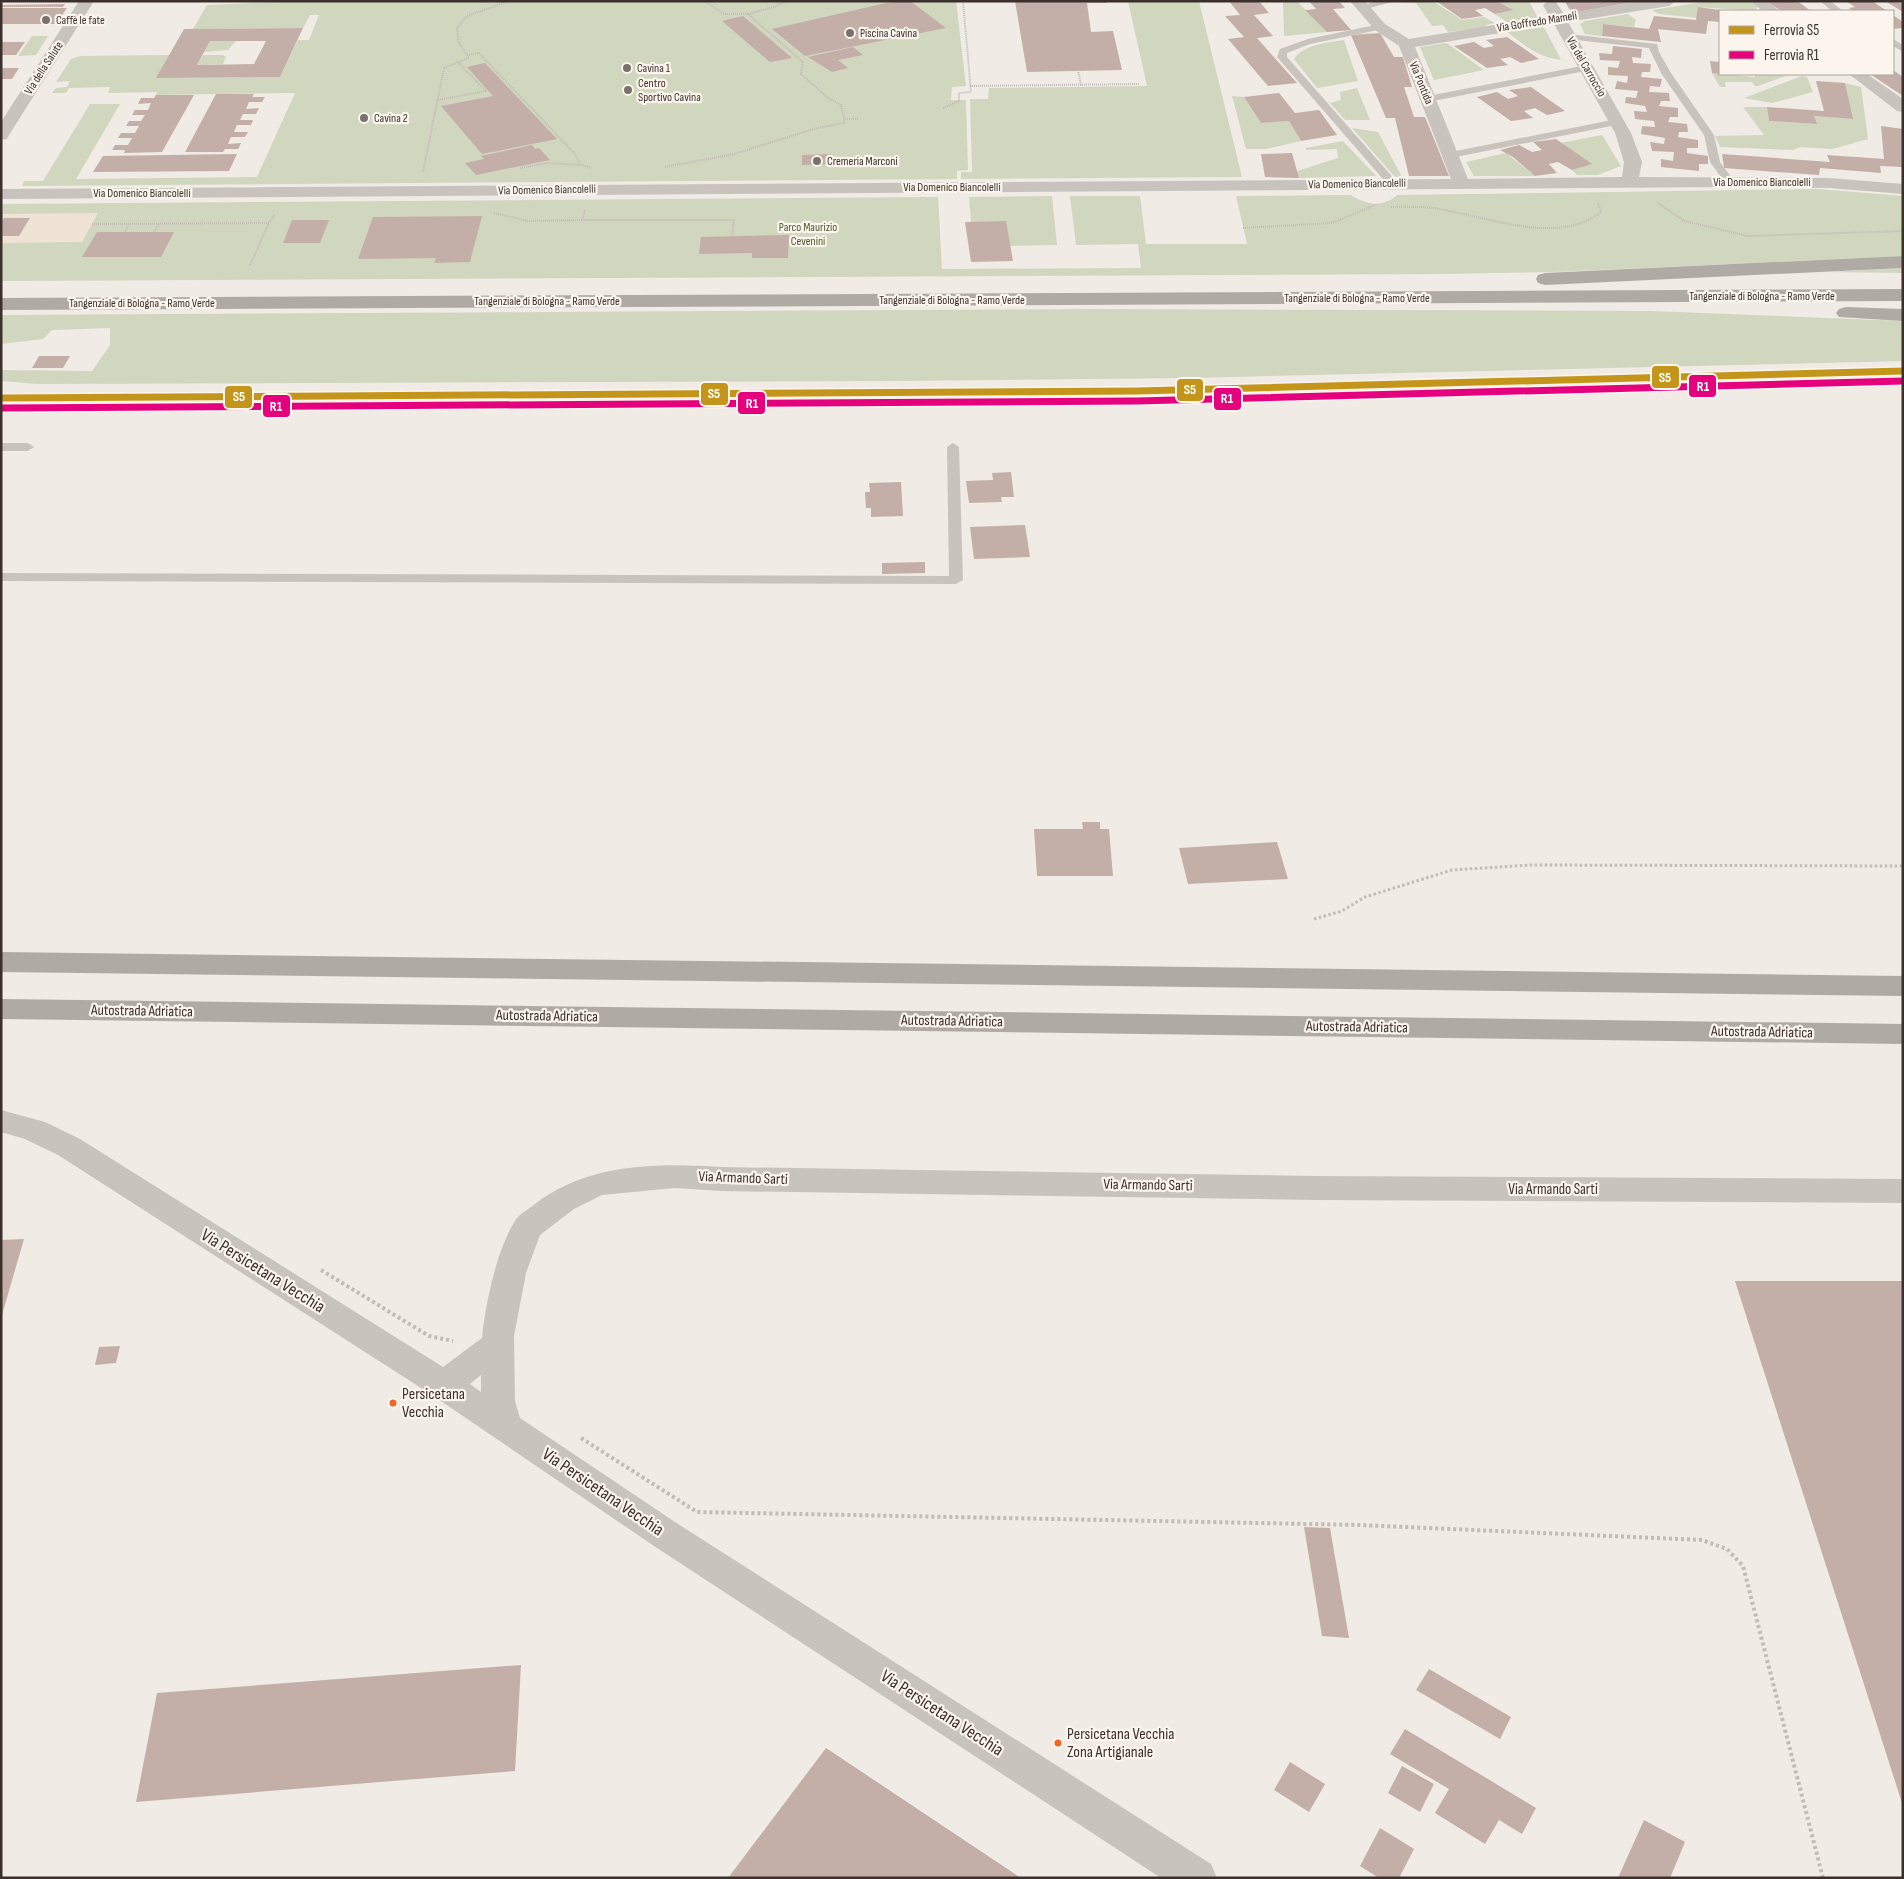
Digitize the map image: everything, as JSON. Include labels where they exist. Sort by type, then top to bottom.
[{"type":"highway","points":[[1402,285],[1903,262]]},
{"type":"highway","name":"Tangenziale di Bologna - Ramo Verde","points":[[1,291],[1903,282]]},
{"type":"highway","name":"Tangenziale di Bologna - Ramo Verde","points":[[1,304],[1903,295]]},
{"type":"highway","points":[[1367,298],[1903,315]]},
{"type":"highway","points":[[1,962],[1903,986]]},
{"type":"highway","name":"Autostrada Adriatica","points":[[1,1009],[1903,1034]]},
{"type":"street","name":"Via della Salute","points":[[1,135],[87,1]]},
{"type":"street","name":"Via del Carroccio","points":[[1549,1],[1620,127],[1647,165],[1667,182]]},
{"type":"street","name":"Via Goffredo Mameli","points":[[1406,44],[1669,1]]},
{"type":"street","points":[[1758,1],[1770,10]]},
{"type":"street","name":"Via Pontida","points":[[1359,4],[1380,27],[1406,44],[1461,183]]},
{"type":"street","points":[[1858,75],[1903,107]]},
{"type":"street","name":"Via del Carroccio","points":[[1620,127],[1632,162],[1634,182]]},
{"type":"street","name":"Via Domenico Biancolelli","points":[[1,194],[1634,182],[1828,183],[1903,189]]},
{"type":"street","name":"Via Persicetana Vecchia","points":[[1,1121],[34,1130],[69,1148],[444,1385],[666,1535],[1197,1878]]},
{"type":"street","name":"Via Armando Sarti","points":[[506,1427],[498,1401],[498,1344],[510,1273],[527,1228],[563,1200],[598,1184],[675,1176],[721,1179],[1325,1188],[1903,1191]]},
{"type":"street","points":[[444,1385],[498,1344]]},
{"type":"lane","points":[[1359,4],[1392,1]]},
{"type":"lane","points":[[1824,1],[1837,10]]},
{"type":"lane","points":[[1380,27],[1308,42],[1283,50],[1282,57],[1393,184]]},
{"type":"lane","points":[[1569,37],[1654,46],[1654,52],[1666,73],[1709,135],[1715,162],[1730,182]]},
{"type":"lane","points":[[1428,99],[1587,68]]},
{"type":"lane","points":[[1451,155],[1620,127]]},
{"type":"lane","points":[[1,447],[28,447]]},
{"type":"lane","points":[[1,577],[956,580],[953,447]]},
{"type":"path","points":[[422,179],[444,68],[457,61],[469,58],[458,42],[457,28],[460,22],[479,11],[509,1]]},
{"type":"path","points":[[705,1],[724,14],[748,14],[768,10],[786,1]]},
{"type":"path","points":[[943,108],[959,101],[959,92],[971,92],[963,1]]},
{"type":"path","points":[[1,6],[64,6]]},
{"type":"path","points":[[658,168],[693,163],[749,151],[820,125],[845,123],[841,105],[828,98],[801,74],[800,70],[804,62],[748,14]]},
{"type":"path","points":[[467,55],[479,53],[575,154],[581,165],[597,170]]},
{"type":"path","points":[[438,100],[486,91],[457,61]]},
{"type":"path","points":[[1078,70],[1081,84]]},
{"type":"path","points":[[970,86],[1139,84]]},
{"type":"path","points":[[845,119],[858,119]]},
{"type":"path","points":[[1634,182],[1651,198],[1684,221],[1737,235],[1759,236],[1903,230]]},
{"type":"path","points":[[1243,228],[1332,223],[1376,207],[1374,200]]},
{"type":"path","points":[[1385,207],[1432,208],[1529,226],[1558,229],[1568,228],[1597,218],[1601,208],[1596,200]]},
{"type":"path","points":[[582,220],[586,207]]},
{"type":"path","points":[[490,212],[528,221],[734,220],[732,236]]},
{"type":"path","points":[[250,266],[274,214],[283,214]]},
{"type":"path","points":[[92,224],[269,223]]},
{"type":"path","points":[[124,232],[129,224]]},
{"type":"path","points":[[154,232],[159,224]]},
{"type":"path","points":[[1314,919],[1342,911],[1365,897],[1452,870],[1531,865],[1903,866]]},
{"type":"path","points":[[578,1436],[697,1512],[1360,1525],[1702,1540],[1727,1549],[1743,1566],[1823,1878]]},
{"type":"green space","name":"Centro Sportivo Cavina","points":[[306,1],[956,1],[966,86],[952,87],[951,100],[966,100],[968,170],[957,171],[957,179],[22,186],[24,181],[43,181],[90,104],[120,104],[76,179],[257,177],[295,93],[156,95],[157,92],[108,93],[110,87],[69,88],[66,93],[52,93],[56,88],[67,87],[70,81],[56,82],[71,59],[80,56],[170,55],[157,78],[280,77],[298,40],[309,40],[319,15],[310,15],[303,28],[193,29],[207,5]]},
{"type":"green space","points":[[1128,1],[1199,1],[1242,177],[961,179],[961,172],[972,172],[970,99],[988,99],[989,88],[1147,86]]},
{"type":"green space","points":[[1283,1],[1297,1],[1327,32],[1284,36]]},
{"type":"green space","points":[[1433,1],[1462,20],[1484,17],[1495,23],[1486,25],[1488,27],[1448,32],[1443,25],[1432,26],[1416,3],[1396,2]]},
{"type":"green space","points":[[1497,1],[1529,1],[1538,18],[1508,23],[1495,14],[1512,10]]},
{"type":"green space","points":[[1709,1],[1751,1],[1757,6],[1756,10],[1698,7],[1697,18],[1659,14],[1652,10]]},
{"type":"green space","points":[[1628,14],[1636,20],[1634,27],[1603,24],[1602,36],[1585,34],[1580,24],[1585,21]]},
{"type":"green space","points":[[1543,27],[1561,60],[1538,54],[1507,32]]},
{"type":"green space","points":[[32,36],[48,36],[36,55],[18,56]]},
{"type":"green space","points":[[1344,40],[1358,81],[1317,88],[1294,59],[1298,54],[1310,47]]},
{"type":"green space","points":[[210,41],[236,41],[228,50],[204,52]]},
{"type":"green space","points":[[1446,43],[1484,70],[1434,80],[1420,47]]},
{"type":"green space","points":[[203,55],[223,55],[226,57],[223,64],[197,65]]},
{"type":"green space","points":[[1712,73],[1755,77],[1755,75],[1788,75],[1758,86],[1755,86],[1752,82],[1725,82],[1726,87],[1720,87]]},
{"type":"green space","points":[[1802,76],[1807,77],[1813,92],[1772,103],[1744,98]]},
{"type":"green space","points":[[1845,83],[1861,87],[1868,139],[1832,149],[1800,147],[1793,150],[1720,147],[1715,136],[1764,135],[1743,107],[1767,107],[1769,121],[1816,124],[1814,116],[1852,119]]},
{"type":"green space","points":[[1357,88],[1370,120],[1345,120],[1330,103],[1341,100],[1340,92]]},
{"type":"green space","points":[[1232,96],[1244,97],[1261,123],[1289,121],[1301,141],[1266,149],[1246,149]]},
{"type":"green space","points":[[1352,128],[1378,132],[1402,177],[1395,177]]},
{"type":"green space","points":[[1602,135],[1621,166],[1598,175],[1577,175],[1572,170],[1591,164],[1560,143]]},
{"type":"green space","points":[[1343,141],[1376,176],[1299,178],[1297,171],[1338,158],[1337,149],[1306,150],[1306,148]]},
{"type":"green space","points":[[1506,153],[1535,176],[1474,176],[1466,162]]},
{"type":"green space","name":"Parco Maurizio Cevenini","points":[[1818,189],[1903,196],[1903,256],[1554,272],[1437,274],[1,281],[1,204],[938,197],[942,269],[1141,268],[1138,244],[1076,245],[1070,196],[1140,196],[1146,244],[1247,244],[1236,196],[1351,195],[1374,204],[1386,202],[1397,195]]},
{"type":"green space","points":[[1052,196],[1057,245],[1010,246],[971,222],[969,197]]},
{"type":"green space","points":[[1903,268],[1903,273],[1831,272]]},
{"type":"green space","points":[[1094,309],[1651,311],[1903,321],[1903,361],[1189,378],[38,384],[1,381],[1,370],[92,371],[110,345],[110,328],[52,330],[43,339],[1,344],[1,315]]},
{"type":"shaded area","points":[[98,213],[82,242],[1,243],[3,214]]},
{"type":"building","name":"Piscina Cavina","points":[[895,1],[910,1],[946,28],[805,56],[772,29]]},
{"type":"building","points":[[1015,1],[1106,1],[1107,3],[1087,3],[1091,32],[1113,31],[1122,70],[1027,72]]},
{"type":"building","points":[[1229,1],[1259,1],[1269,13],[1254,15],[1273,36],[1257,38],[1297,83],[1268,86],[1228,39],[1244,37],[1225,16],[1240,15]]},
{"type":"building","points":[[1309,1],[1339,1],[1345,8],[1333,9],[1351,30],[1327,32],[1305,10],[1316,9]]},
{"type":"building","points":[[1436,1],[1497,1],[1513,10],[1495,14],[1485,8],[1475,10],[1483,16],[1462,19]]},
{"type":"building","points":[[1639,1],[1572,13],[1565,2]]},
{"type":"building","points":[[1766,1],[1797,1],[1810,10],[1780,10]]},
{"type":"building","points":[[1846,1],[1872,1],[1886,10],[1852,10],[1849,8],[1855,7]]},
{"type":"building","points":[[1887,1],[1903,3],[1903,12],[1890,4]]},
{"type":"building","points":[[65,4],[63,7],[1,7],[1,5]]},
{"type":"building","points":[[1698,7],[1720,10],[1719,22],[1708,21],[1706,34],[1658,29],[1661,42],[1602,36],[1603,24],[1649,29],[1654,16],[1696,20]]},
{"type":"building","points":[[1,8],[67,8],[56,24],[1,24]]},
{"type":"building","points":[[743,16],[792,58],[770,62],[722,21]]},
{"type":"building","points":[[1894,16],[1903,22],[1903,28],[1894,29]]},
{"type":"building","points":[[303,28],[280,77],[156,78],[184,29]],"holes":[[[210,41],[266,41],[254,64],[197,65]]]},
{"type":"building","points":[[1380,33],[1394,57],[1403,57],[1412,87],[1404,87],[1414,117],[1425,117],[1449,176],[1409,176],[1395,118],[1386,118],[1351,35]]},
{"type":"building","points":[[1507,37],[1539,59],[1521,63],[1510,57],[1500,59],[1508,65],[1487,68],[1454,46],[1474,42],[1484,48],[1494,46],[1486,40]]},
{"type":"building","points":[[1,42],[25,42],[16,55],[1,55]]},
{"type":"building","points":[[1613,46],[1642,49],[1641,58],[1632,57],[1633,63],[1651,64],[1650,72],[1642,72],[1641,77],[1662,79],[1660,87],[1650,86],[1649,92],[1669,93],[1670,101],[1661,101],[1659,106],[1678,108],[1678,117],[1670,117],[1668,122],[1687,124],[1688,132],[1679,132],[1678,137],[1698,140],[1698,148],[1687,148],[1687,153],[1708,156],[1708,164],[1699,164],[1699,171],[1661,167],[1661,159],[1673,161],[1674,152],[1652,151],[1650,142],[1664,144],[1665,138],[1641,134],[1642,126],[1655,127],[1654,121],[1635,119],[1634,111],[1647,112],[1645,106],[1625,103],[1626,97],[1636,98],[1638,91],[1615,89],[1617,81],[1627,83],[1628,76],[1608,75],[1608,67],[1618,68],[1620,61],[1600,60],[1599,53],[1612,54]]},
{"type":"building","points":[[853,47],[863,55],[838,60],[848,68],[832,72],[808,57]]},
{"type":"building","points":[[1710,61],[1719,62],[1719,74],[1712,73]]},
{"type":"building","points":[[485,63],[557,139],[482,154],[441,106],[493,96],[467,67]]},
{"type":"building","points":[[1,68],[19,68],[12,79],[1,79]]},
{"type":"building","points":[[1894,71],[1903,77],[1903,96],[1872,75],[1894,75]]},
{"type":"building","points":[[1816,81],[1845,83],[1853,119],[1814,116],[1817,124],[1769,121],[1767,107],[1824,111]]},
{"type":"building","points":[[1531,87],[1565,111],[1547,115],[1535,108],[1524,111],[1533,118],[1511,121],[1477,97],[1497,92],[1508,99],[1518,96],[1509,90]]},
{"type":"building","points":[[1279,93],[1295,113],[1319,110],[1337,135],[1301,141],[1289,121],[1261,123],[1244,97]]},
{"type":"building","points":[[216,94],[254,94],[252,97],[265,97],[262,102],[249,102],[246,109],[259,108],[256,114],[243,114],[240,120],[253,120],[251,125],[237,125],[234,132],[248,132],[245,137],[231,137],[228,144],[241,143],[238,149],[225,149],[223,152],[185,152]]},
{"type":"building","points":[[156,95],[194,95],[162,152],[124,153],[125,150],[112,150],[115,145],[128,145],[132,138],[118,138],[121,133],[135,133],[139,126],[126,126],[129,121],[141,121],[145,115],[132,115],[135,110],[148,110],[151,103],[138,104],[141,98],[154,98]]},
{"type":"building","points":[[1881,126],[1903,129],[1903,167],[1880,166],[1881,173],[1820,168],[1819,175],[1724,168],[1722,154],[1830,162],[1827,155],[1884,159]]},
{"type":"building","points":[[1556,139],[1592,164],[1572,170],[1558,162],[1549,164],[1557,173],[1535,176],[1513,157],[1500,150],[1519,145],[1532,152],[1542,150],[1533,142]]},
{"type":"building","points":[[532,145],[535,149],[539,148],[550,160],[476,175],[465,163],[484,159],[481,156]]},
{"type":"building","points":[[1292,153],[1299,178],[1265,177],[1261,154]]},
{"type":"building","points":[[237,154],[229,171],[93,172],[103,156]]},
{"type":"building","points":[[831,154],[831,164],[802,165],[802,155]]},
{"type":"building","points":[[482,216],[470,262],[434,263],[436,258],[358,259],[373,217]]},
{"type":"building","points":[[4,218],[30,218],[19,236],[1,236],[1,223]]},
{"type":"building","points":[[292,220],[329,220],[320,243],[283,243]]},
{"type":"building","points":[[1006,221],[1013,261],[971,262],[965,222]]},
{"type":"building","points":[[97,232],[174,232],[161,257],[82,257]]},
{"type":"building","points":[[789,235],[788,258],[752,258],[752,253],[699,254],[701,237]]},
{"type":"building","points":[[39,356],[70,356],[63,368],[32,368]]},
{"type":"building","points":[[1011,472],[1014,497],[1001,497],[1002,502],[969,503],[966,481],[993,480],[992,473]]},
{"type":"building","points":[[901,482],[903,516],[871,517],[871,508],[866,508],[865,492],[870,492],[869,483]]},
{"type":"building","points":[[1025,525],[1030,557],[974,559],[970,527]]},
{"type":"building","points":[[925,562],[925,573],[882,574],[882,563]]},
{"type":"building","points":[[1082,822],[1100,822],[1100,829],[1109,829],[1113,876],[1037,876],[1034,829],[1083,829]]},
{"type":"building","points":[[1277,842],[1288,879],[1188,884],[1179,848]]},
{"type":"building","points":[[24,1239],[2,1315],[1,1315],[1,1240]]},
{"type":"building","points":[[1735,1281],[1903,1281],[1903,1803],[1902,1803]]},
{"type":"building","points":[[120,1346],[116,1363],[95,1365],[99,1347]]},
{"type":"building","points":[[1304,1527],[1330,1528],[1349,1638],[1322,1636]]},
{"type":"building","points":[[521,1665],[515,1771],[136,1802],[157,1693]]},
{"type":"building","points":[[1429,1669],[1511,1717],[1500,1739],[1416,1690]]},
{"type":"building","points":[[1405,1729],[1536,1808],[1522,1834],[1499,1820],[1485,1844],[1435,1813],[1449,1789],[1390,1754]]},
{"type":"building","points":[[826,1748],[1021,1878],[728,1878]]},
{"type":"building","points":[[1290,1762],[1325,1784],[1309,1812],[1274,1790]]},
{"type":"building","points":[[1402,1766],[1434,1784],[1420,1812],[1388,1793]]},
{"type":"building","points":[[1644,1820],[1685,1842],[1670,1878],[1618,1878]]},
{"type":"building","points":[[1380,1828],[1414,1849],[1399,1878],[1379,1878],[1360,1866]]},
{"type":"rail line","name":"S5","points":[[1,398],[1137,391],[1903,371]]},
{"type":"rail line","name":"R1","points":[[1,408],[1137,401],[1903,381]]},
{"type":"place","name":"Caffè le fate","points":[[46,20]]},
{"type":"place","name":"Piscina Cavina","points":[[850,33]]},
{"type":"place","name":"Cavina 1","points":[[627,68]]},
{"type":"place","name":"Centro Sportivo Cavina","points":[[628,90]]},
{"type":"place","name":"Cavina 2","points":[[364,118]]},
{"type":"place","name":"Cremeria Marconi","points":[[817,161]]},
{"type":"place","name":"Persicetana Vecchia","points":[[393,1403]]},
{"type":"place","name":"Persicetana Vecchia Zona Artigianale","points":[[1058,1743]]}]
